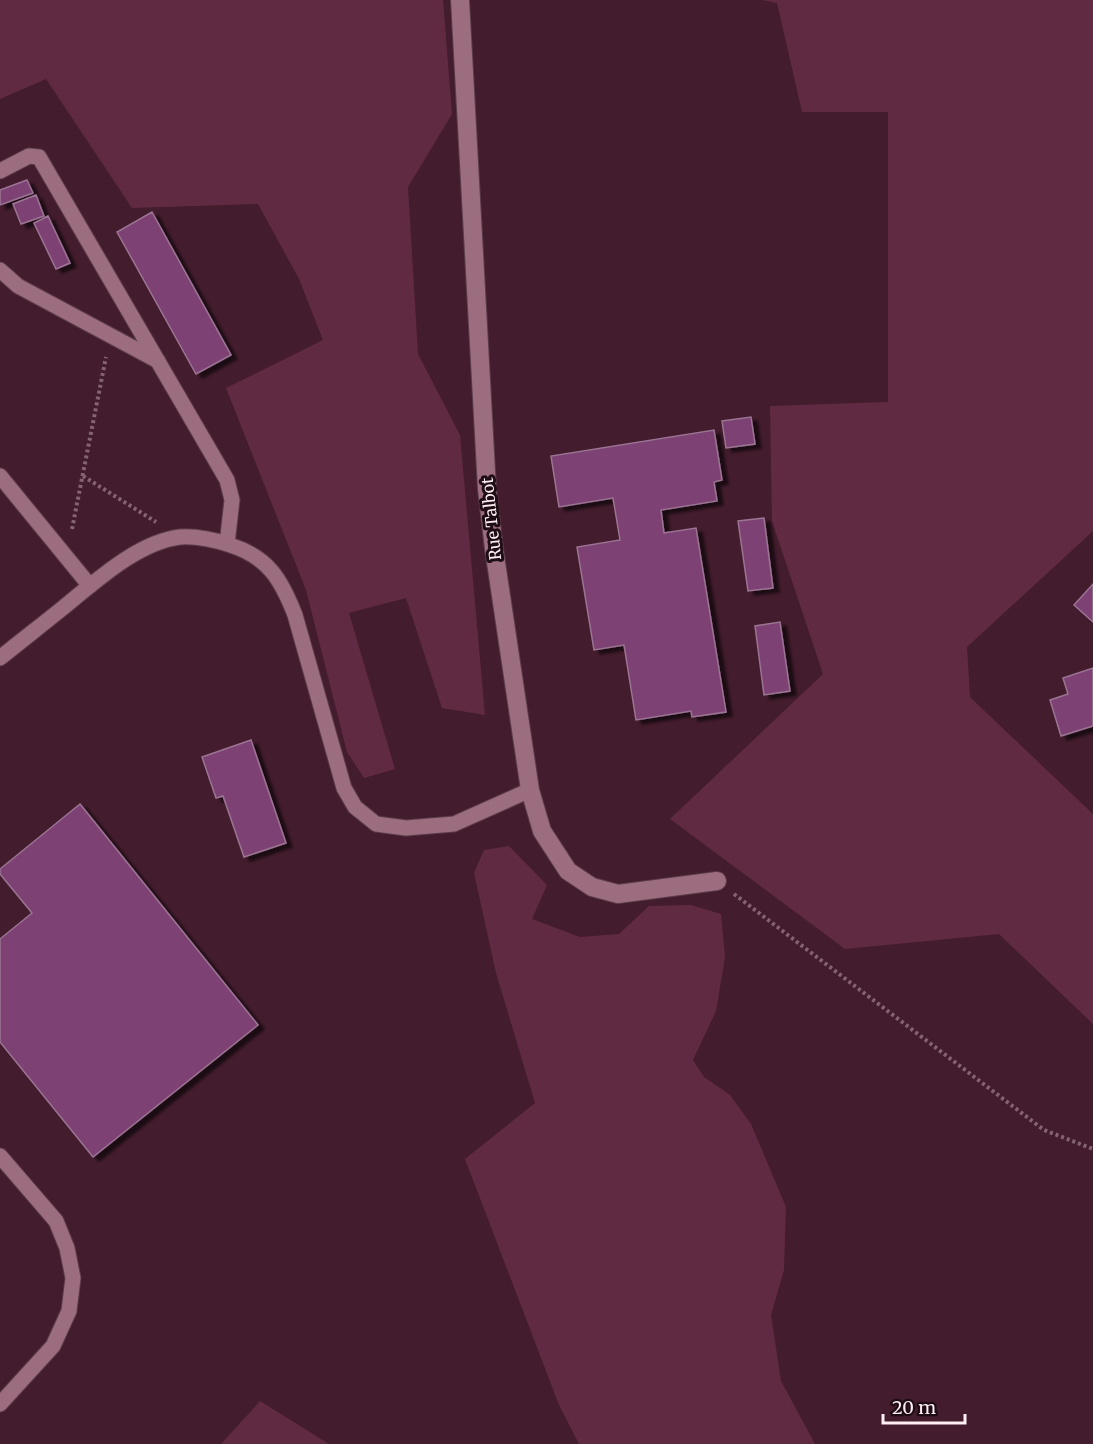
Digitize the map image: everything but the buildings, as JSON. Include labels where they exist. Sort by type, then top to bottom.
[{"type":"street","name":"Rue Talbot","points":[[460,0],[487,489],[530,790],[542,831],[568,871],[592,887],[618,894],[717,881]]},
{"type":"lane","points":[[0,171],[29,156],[39,157],[227,480],[232,500],[227,544]]},
{"type":"lane","points":[[0,270],[18,286],[158,361]]},
{"type":"lane","points":[[0,476],[90,586]]},
{"type":"lane","points":[[0,658],[112,568],[155,544],[181,537],[212,540],[227,544],[261,560],[285,588],[295,615],[344,788],[355,807],[376,824],[406,828],[454,824],[530,790]]},
{"type":"lane","points":[[0,1156],[56,1221],[67,1248],[73,1278],[69,1311],[53,1346],[0,1404]]},
{"type":"path","points":[[66,557],[110,335]]},
{"type":"path","points":[[83,476],[181,537]]},
{"type":"path","points":[[717,881],[1044,1130],[1093,1149]]},
{"type":"shaded area","points":[[0,0],[443,0],[452,114],[408,187],[418,354],[460,435],[485,715],[442,708],[406,598],[349,613],[395,769],[364,778],[347,752],[306,590],[226,388],[323,340],[299,279],[258,204],[132,208],[46,79],[0,99]]},
{"type":"shaded area","points":[[762,0],[1093,0],[1093,531],[967,647],[970,697],[1093,814],[1093,1024],[999,934],[845,949],[670,819],[823,674],[772,521],[770,406],[888,402],[888,112],[802,112],[777,3]]},
{"type":"shaded area","points":[[509,846],[547,885],[532,919],[580,937],[619,934],[649,906],[691,905],[721,914],[725,957],[716,1011],[693,1060],[704,1077],[730,1095],[751,1124],[786,1207],[784,1270],[771,1315],[781,1381],[815,1444],[579,1444],[559,1405],[465,1159],[535,1103],[496,973],[474,873],[484,850]]},
{"type":"shaded area","points":[[260,1401],[329,1444],[221,1444]]}]
